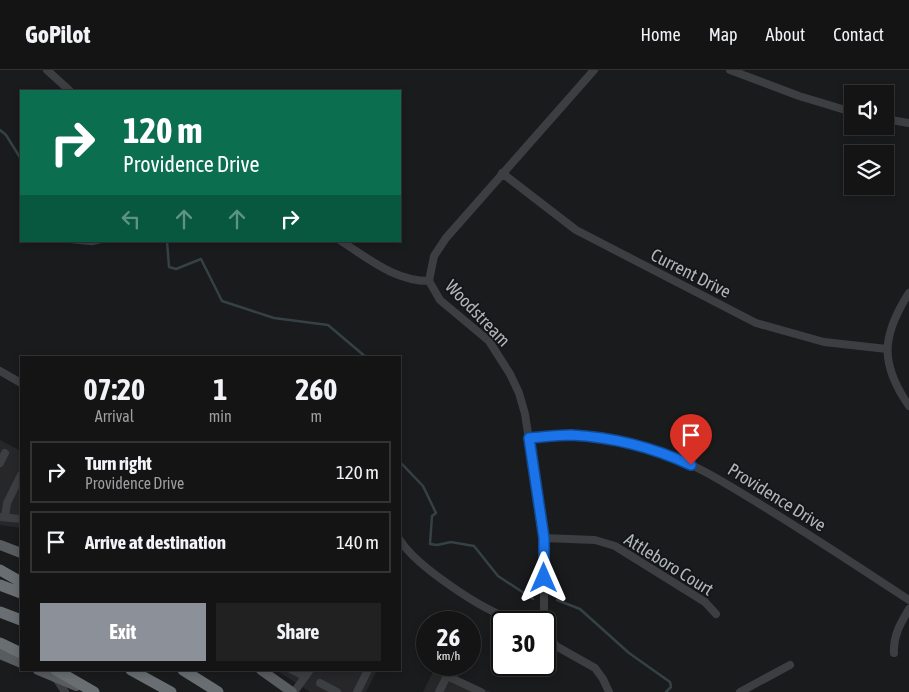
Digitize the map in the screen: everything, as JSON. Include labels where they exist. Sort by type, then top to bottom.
[{"type":"highway","points":[[0,570],[20,581]]},
{"type":"highway","points":[[0,584],[20,593]]},
{"type":"highway","points":[[0,612],[20,620]]},
{"type":"highway","points":[[0,643],[20,653]]},
{"type":"highway","points":[[133,671],[170,692]]},
{"type":"highway","points":[[185,671],[218,692]]},
{"type":"highway","points":[[55,673],[94,692]]},
{"type":"main road","points":[[0,544],[20,553]]},
{"type":"main road","points":[[0,654],[20,663]]},
{"type":"main road","points":[[262,671],[294,692]]},
{"type":"main road","points":[[55,673],[90,692]]},
{"type":"street","points":[[47,70],[69,90]]},
{"type":"street","name":"Woodstream","points":[[544,611],[544,538],[525,414],[519,393],[499,356],[473,326],[440,300],[429,281],[434,256],[446,238],[594,70]]},
{"type":"street","points":[[730,70],[790,93],[844,110]]},
{"type":"street","points":[[894,121],[909,124]]},
{"type":"street","name":"Current Drive","points":[[502,173],[576,230],[756,323],[824,342],[887,349]]},
{"type":"street","points":[[343,242],[400,277],[413,281],[429,281]]},
{"type":"street","points":[[909,293],[895,315],[889,331],[887,349],[891,370],[909,406]]},
{"type":"street","points":[[0,371],[20,382]]},
{"type":"street","name":"Providence Drive","points":[[529,438],[571,435],[600,438],[655,450],[677,458],[716,476],[909,600]]},
{"type":"street","points":[[0,463],[5,453]]},
{"type":"street","points":[[20,477],[2,517],[20,518]]},
{"type":"street","name":"Attleboro Court","points":[[544,538],[595,540],[615,546],[705,602],[716,614]]},
{"type":"street","points":[[401,541],[409,553],[423,565],[481,605],[495,611]]},
{"type":"street","points":[[894,653],[893,642],[898,628],[909,609]]},
{"type":"street","name":"Woodstream","points":[[556,646],[595,668],[609,692]]},
{"type":"street","points":[[740,692],[790,665]]},
{"type":"street","points":[[294,671],[304,676]]},
{"type":"street","points":[[294,692],[309,671]]},
{"type":"street","points":[[357,692],[368,671]]},
{"type":"street","points":[[55,673],[65,692]]},
{"type":"street","points":[[440,692],[448,676],[481,692]]},
{"type":"street","points":[[320,684],[337,692]]},
{"type":"shaded area","points":[[0,440],[20,450],[20,528],[0,525]]},
{"type":"shaded area","points":[[278,671],[376,671],[366,692],[310,692]]},
{"type":"shaded area","points":[[431,676],[454,676],[491,692],[423,692]]},
{"type":"waterway","points":[[0,130],[6,135],[20,157]]},
{"type":"waterway","points":[[72,242],[92,244],[101,242]]},
{"type":"waterway","points":[[167,242],[169,267],[176,269],[201,259],[222,301],[274,318],[328,325],[365,356]]},
{"type":"waterway","points":[[401,463],[423,486],[436,513],[432,516],[430,544],[437,545],[451,542],[474,546],[498,576],[533,599]]},
{"type":"waterway","points":[[557,600],[580,609],[629,653],[670,682],[671,687],[666,692]]},
{"type":"route","points":[[544,578],[544,538],[529,438],[571,435],[600,438],[655,450],[691,465]]}]
